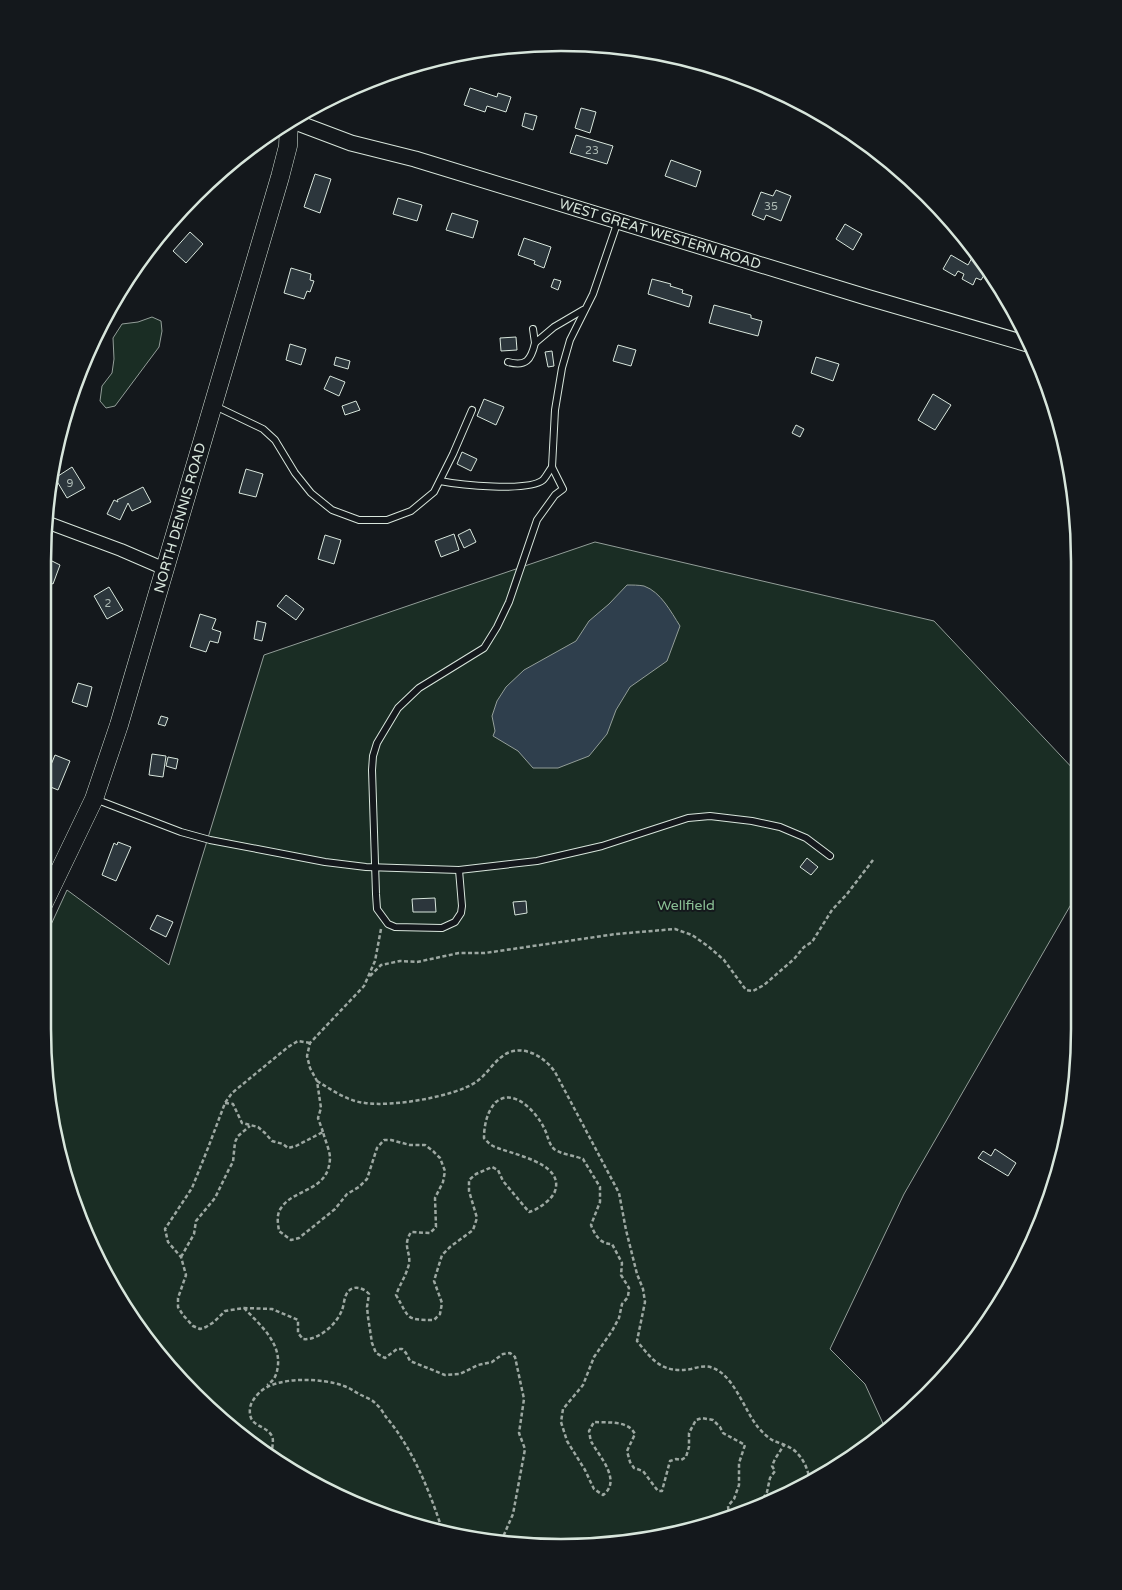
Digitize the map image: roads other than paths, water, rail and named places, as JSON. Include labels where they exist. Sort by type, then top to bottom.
[{"type":"main road","name":"NORTH DENNIS ROAD","points":[[51,887],[94,799],[119,725],[285,160],[289,131]]},
{"type":"street","name":"WEST GREAT WESTERN ROAD","points":[[299,124],[351,143],[416,159],[866,297],[1021,342]]},
{"type":"street","points":[[52,524],[165,569]]},
{"type":"lane","points":[[459,870],[462,906],[461,913],[455,922],[442,928],[395,927],[388,924],[382,918],[377,909],[373,756],[377,743],[398,708],[419,688],[484,648],[510,602],[537,520],[555,495],[563,489],[552,467],[555,410],[562,368],[570,340],[593,294],[618,221]]},
{"type":"lane","points":[[535,343],[554,327],[584,310]]},
{"type":"lane","points":[[508,362],[524,363],[529,359],[535,343],[533,329]]},
{"type":"lane","points":[[213,406],[264,429],[275,440],[311,493],[332,510],[359,520],[386,520],[411,511],[434,492],[472,410]]},
{"type":"lane","points":[[440,481],[481,486],[532,484],[542,480],[552,467]]},
{"type":"lane","points":[[94,799],[181,832],[210,840],[325,862],[375,867],[459,870],[546,859],[602,846],[688,818],[710,816],[752,821],[780,827],[806,838],[830,856]]},
{"type":"water","points":[[627,585],[644,586],[656,593],[680,626],[667,661],[630,687],[616,710],[607,734],[589,756],[558,768],[533,768],[518,751],[493,736],[495,731],[492,716],[497,701],[506,687],[524,670],[576,641],[589,621]]},
{"type":"park label","name":"Wellfield","points":[[686,905]]}]
